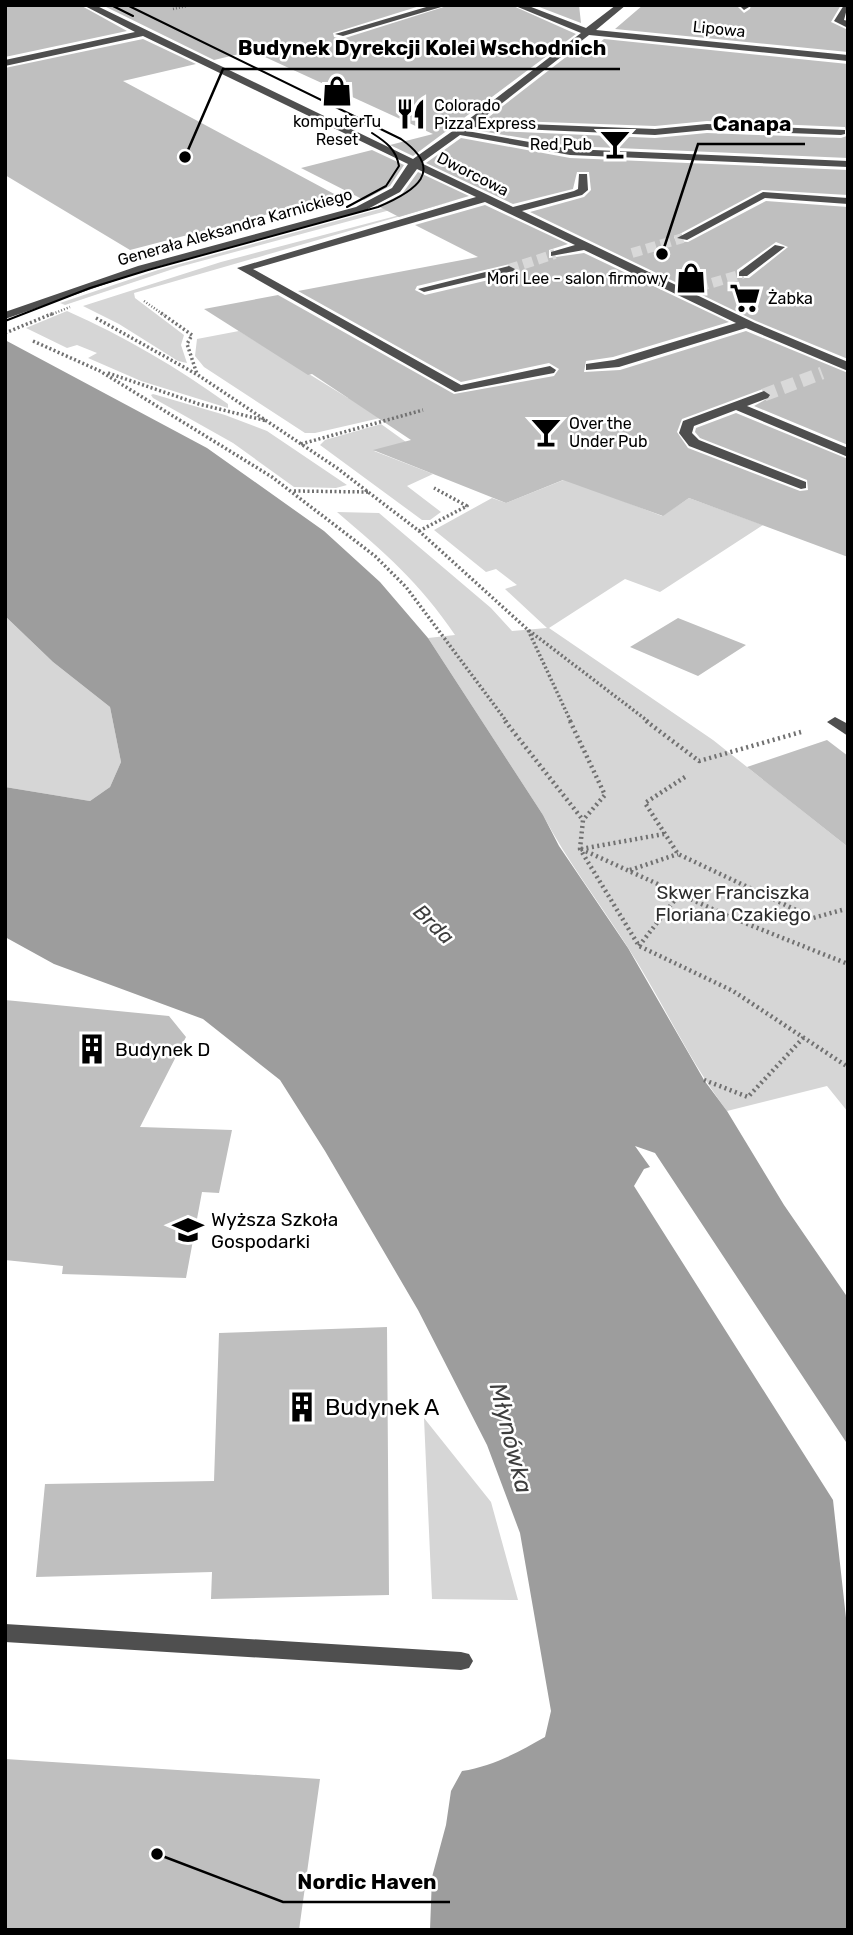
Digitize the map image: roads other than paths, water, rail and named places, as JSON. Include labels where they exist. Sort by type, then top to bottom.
[{"type":"street","points":[[340,34],[444,5]]},
{"type":"street","name":"Lipowa","points":[[517,5],[588,32],[848,58]]},
{"type":"street","name":"Generała Aleksandra Karnickiego","points":[[5,316],[49,298],[142,268],[360,209],[388,196],[402,185],[414,163],[622,5]]},
{"type":"street","name":"Dworcowa","points":[[91,6],[747,324],[846,366]]},
{"type":"street","points":[[847,8],[839,20],[848,25]]},
{"type":"street","points":[[5,63],[142,33]]},
{"type":"street","points":[[463,128],[655,132],[707,127],[841,132]]},
{"type":"street","points":[[463,128],[570,152],[848,164]]},
{"type":"street","points":[[511,211],[578,193],[583,190],[583,176]]},
{"type":"street","points":[[683,238],[763,195],[848,201]]},
{"type":"street","points":[[486,198],[243,268],[459,389],[550,370]]},
{"type":"street","points":[[555,254],[584,246]]},
{"type":"street","points":[[743,274],[779,247]]},
{"type":"street","points":[[611,259],[632,254]]},
{"type":"street","points":[[424,289],[509,269]]},
{"type":"street","points":[[681,292],[698,287]]},
{"type":"street","points":[[590,367],[615,364],[747,324]]},
{"type":"street","points":[[822,373],[846,366]]},
{"type":"street","points":[[764,395],[688,424],[685,433],[694,443],[801,485]]},
{"type":"street","points":[[737,406],[848,453]]},
{"type":"street","points":[[5,1633],[461,1661]]},
{"type":"water","points":[[5,340],[207,448],[324,531],[380,582],[428,638],[543,815],[559,846],[628,948],[704,1080],[727,1111],[784,1205],[848,1298],[848,1445],[655,1153],[635,1146],[650,1167],[644,1169],[634,1186],[833,1500],[848,1636],[848,1930],[430,1930],[432,1877],[446,1825],[451,1791],[462,1771],[505,1758],[545,1737],[551,1711],[520,1533],[487,1445],[418,1310],[280,1080],[203,1019],[54,964],[5,937],[5,787],[90,801],[110,787],[121,762],[110,707],[53,662],[5,616]]},
{"type":"tunnel","points":[[632,253],[683,238]]},
{"type":"tunnel","points":[[509,269],[555,254]]},
{"type":"tunnel","points":[[698,287],[743,274]]},
{"type":"tunnel","points":[[764,395],[822,373]]},
{"type":"tram line","points":[[111,5],[133,16]]},
{"type":"tram line","points":[[5,321],[90,288],[148,270],[378,207],[404,194],[421,179],[424,170],[422,161],[401,139],[127,5]]},
{"type":"tram line","points":[[347,207],[386,186],[399,166],[390,146],[372,133]]},
{"type":"place","name":"komputerTu Reset","points":[[337,91]]},
{"type":"place","name":"Colorado Pizza Express","points":[[411,114]]},
{"type":"place","name":"Red Pub","points":[[615,144]]},
{"type":"place","name":"Budynek Dyrekcji Kolei Wschodnich","points":[[185,157]]},
{"type":"place","name":"Canapa","points":[[662,254]]},
{"type":"place","name":"Mori Lee - salon firmowy","points":[[691,278]]},
{"type":"place","name":"Żabka","points":[[745,298]]},
{"type":"place","name":"Over the Under Pub","points":[[546,432]]},
{"type":"place","name":"Budynek D","points":[[92,1049]]},
{"type":"place","name":"Wyższa Szkoła Gospodarki","points":[[188,1230]]},
{"type":"place","name":"Budynek A","points":[[302,1407]]},
{"type":"place","name":"Nordic Haven","points":[[157,1854]]},
{"type":"park label","name":"Skwer Franciszka Floriana Czakiego","points":[[733,903]]},
{"type":"water label","name":"Brda","points":[[434,924]]},
{"type":"water label","name":"Młynówka","points":[[511,1438]]}]
